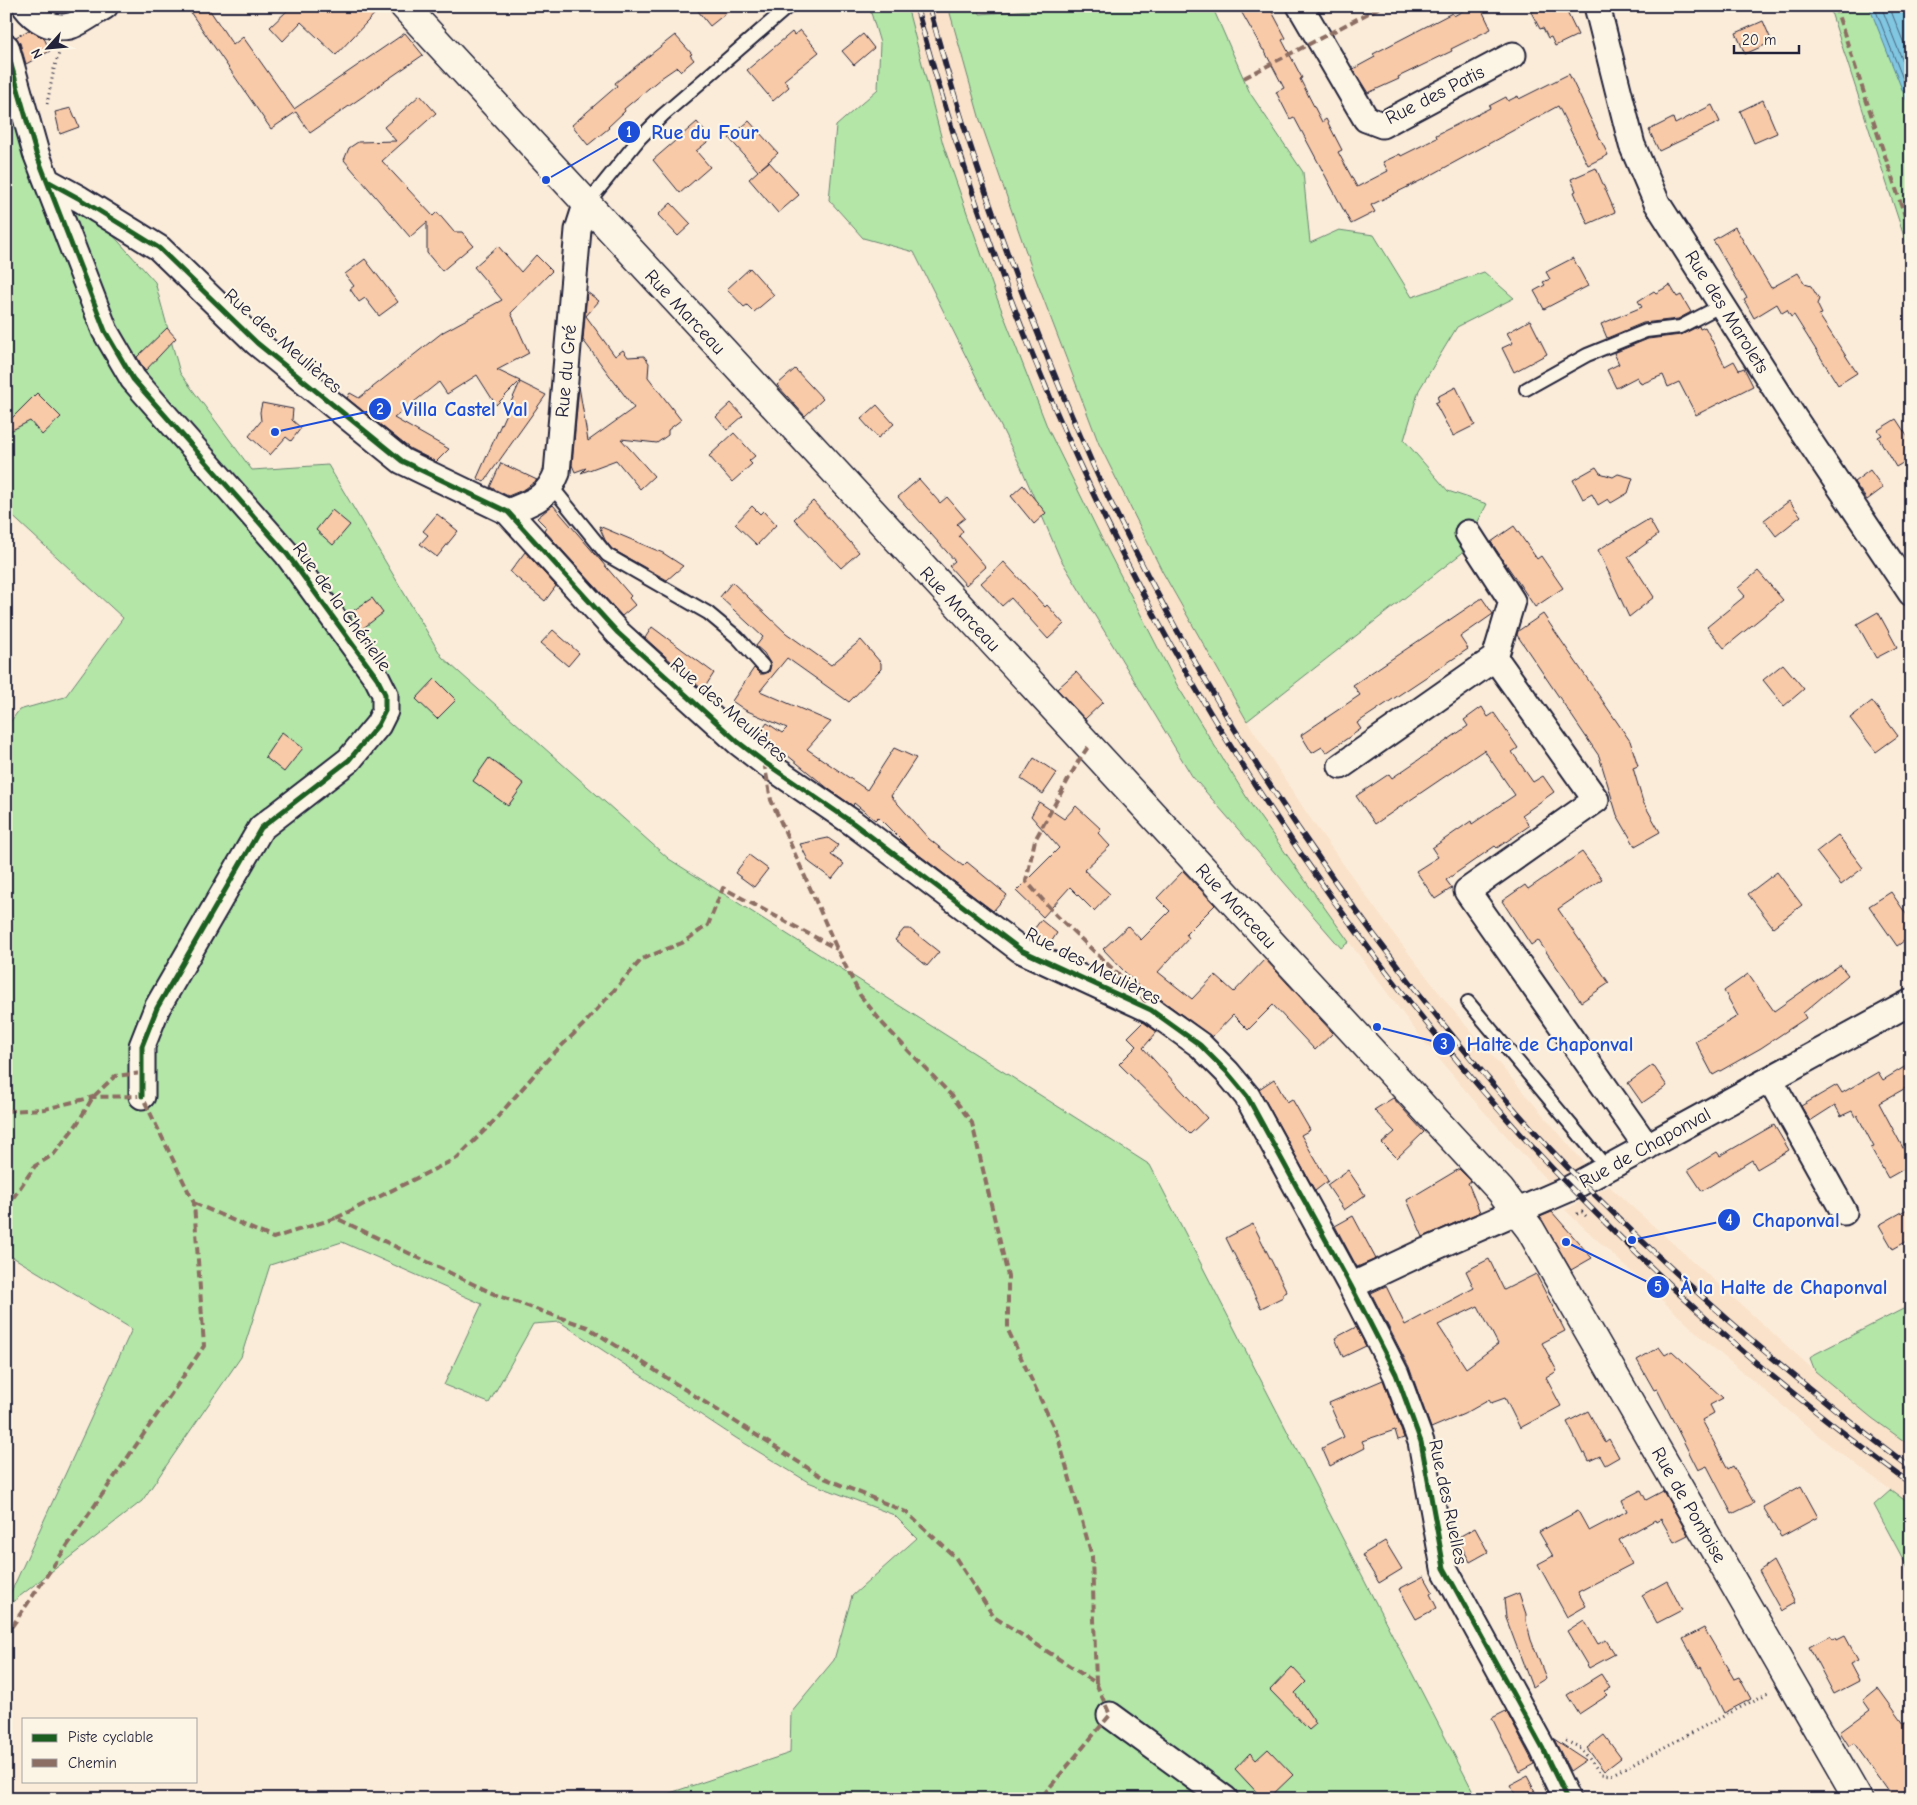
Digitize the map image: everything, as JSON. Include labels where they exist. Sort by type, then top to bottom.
[{"type":"main road","name":"Rue Marceau","points":[[404,6],[586,205],[1397,1078],[1500,1190],[1516,1212]]},
{"type":"main road","name":"Rue de Pontoise","points":[[1516,1212],[1530,1229],[1858,1799]]},
{"type":"street","points":[[25,6],[38,20],[48,24],[70,26],[105,6]]},
{"type":"street","name":"Rue des Patis","points":[[1300,6],[1366,120],[1382,125],[1513,55]]},
{"type":"street","name":"Rue des Marolets","points":[[1597,6],[1632,145],[1657,203],[1794,418],[1911,593]]},
{"type":"street","name":"Rue de la Chérielle","points":[[7,49],[36,153],[49,182],[105,331],[133,379],[287,554],[377,678],[385,694],[385,711],[378,725],[349,760],[261,828],[157,1008],[142,1046],[142,1096]]},
{"type":"street","name":"Rue des Meulières","points":[[49,182],[159,248],[257,342],[402,461],[508,512],[618,633],[738,742],[764,762],[853,823],[1021,950],[1151,1010],[1200,1045],[1227,1072],[1247,1096],[1351,1286]]},
{"type":"street","name":"Rue du Gré","points":[[552,487],[557,473],[578,230],[586,205]]},
{"type":"street","points":[[508,512],[537,500],[552,487]]},
{"type":"street","points":[[1341,766],[1495,658],[1512,601],[1468,533]]},
{"type":"street","points":[[1495,658],[1596,800],[1468,891],[1647,1147]]},
{"type":"street","name":"Rue de Chaponval","points":[[1516,1212],[1564,1192],[1911,1002]]},
{"type":"street","points":[[1770,1079],[1844,1212]]},
{"type":"street","points":[[1351,1286],[1516,1212]]},
{"type":"street","name":"Rue des Ruelles","points":[[1351,1286],[1396,1374],[1422,1442],[1444,1568],[1543,1749],[1567,1799]]},
{"type":"street","points":[[1110,1715],[1225,1799]]},
{"type":"lane","points":[[586,205],[640,138],[663,115],[789,6]]},
{"type":"lane","points":[[1526,389],[1587,355],[1646,331],[1680,327],[1722,305]]},
{"type":"lane","points":[[552,487],[607,555],[708,613],[738,638],[763,666]]},
{"type":"lane","points":[[1468,1002],[1607,1168]]},
{"type":"path","points":[[48,110],[54,69],[70,26]]},
{"type":"path","points":[[1578,1214],[1582,1212],[1588,1218]]},
{"type":"path","points":[[1564,1741],[1581,1748],[1601,1774],[1611,1775],[1790,1681]]},
{"type":"shaded area","points":[[907,6],[948,6],[980,120],[1032,269],[1099,444],[1162,571],[1247,721],[1310,818],[1393,933],[1451,1008],[1587,1166],[1550,1184],[1477,1104],[1422,1039],[1349,942],[1252,806],[1177,685],[1048,429],[995,293],[943,144]]},
{"type":"shaded area","points":[[1609,1186],[1815,1371],[1872,1418],[1911,1446],[1911,1505],[1831,1446],[1710,1345],[1565,1210]]},
{"type":"green space","points":[[869,6],[907,6],[943,144],[995,293],[1048,429],[1177,685],[1252,806],[1349,942],[1341,948],[1192,776],[1060,558],[1021,467],[914,252],[863,238],[829,200],[836,126],[878,89],[880,43]]},
{"type":"green space","points":[[948,6],[978,6],[980,14],[1042,9],[1044,6],[1212,6],[1250,93],[1303,172],[1310,243],[1339,230],[1374,235],[1412,297],[1484,272],[1514,298],[1457,327],[1419,390],[1404,440],[1448,491],[1487,504],[1462,553],[1247,721],[1162,571],[1099,444],[1032,269],[980,120]]},
{"type":"green space","points":[[1829,6],[1870,6],[1911,110],[1911,258]]},
{"type":"green space","points":[[6,116],[155,282],[180,373],[252,470],[328,465],[442,657],[669,859],[1150,1165],[1477,1799],[652,1799],[790,1753],[791,1712],[834,1660],[852,1596],[917,1538],[894,1515],[808,1482],[736,1438],[560,1322],[533,1324],[489,1403],[444,1385],[482,1304],[342,1242],[270,1265],[241,1357],[142,1501],[6,1607],[6,1603],[132,1329],[6,1253],[6,728],[19,710],[65,697],[123,618],[6,510]]},
{"type":"green space","points":[[1911,1305],[1911,1446],[1872,1418],[1815,1371],[1810,1358]]},
{"type":"green space","points":[[1891,1490],[1911,1505],[1911,1574],[1874,1505]]},
{"type":"water","points":[[1869,6],[1911,6],[1911,112]]},
{"type":"building","points":[[45,6],[78,6],[63,12],[55,11]]},
{"type":"building","points":[[186,6],[207,6],[233,45],[243,37],[294,109],[405,33],[423,55],[310,133],[296,112],[271,129]]},
{"type":"building","points":[[284,6],[382,6],[336,55],[301,22],[283,41],[270,27],[288,10]]},
{"type":"building","points":[[694,6],[735,6],[710,26]]},
{"type":"building","points":[[1238,6],[1269,6],[1286,38],[1282,40],[1302,78],[1300,79],[1322,122],[1326,119],[1342,150],[1338,152],[1357,187],[1388,171],[1383,162],[1400,154],[1401,156],[1437,138],[1436,135],[1490,108],[1489,106],[1506,97],[1508,101],[1518,96],[1519,99],[1569,74],[1608,155],[1588,165],[1558,106],[1424,179],[1371,205],[1375,212],[1351,224],[1294,117],[1290,119],[1276,92],[1284,88]]},
{"type":"building","points":[[1471,6],[1480,6],[1491,29],[1451,49],[1452,51],[1398,77],[1399,79],[1368,93],[1353,69],[1375,57],[1373,54],[1452,13],[1454,16]]},
{"type":"building","points":[[1543,6],[1564,6],[1578,35],[1555,46],[1551,37],[1548,38],[1543,28],[1540,29],[1531,12]]},
{"type":"building","points":[[1763,21],[1772,42],[1745,54],[1736,33]]},
{"type":"building","points":[[29,30],[44,38],[50,51],[26,64],[20,43],[16,37]]},
{"type":"building","points":[[800,30],[819,52],[784,80],[789,87],[773,101],[747,70],[792,32],[794,35]]},
{"type":"building","points":[[863,34],[874,48],[854,65],[842,51]]},
{"type":"building","points":[[675,35],[692,54],[690,55],[694,60],[681,71],[677,67],[661,78],[624,109],[625,111],[609,128],[588,145],[572,125],[617,86],[615,83]]},
{"type":"building","points":[[420,95],[436,113],[382,161],[433,216],[437,212],[454,232],[462,232],[473,245],[442,271],[427,253],[427,222],[410,237],[344,160],[349,148],[358,142],[396,141],[384,127]]},
{"type":"building","points":[[1763,100],[1777,133],[1754,143],[1740,111]]},
{"type":"building","points":[[1712,105],[1720,122],[1659,151],[1649,130],[1673,118],[1675,124]]},
{"type":"building","points":[[71,108],[79,127],[60,134],[55,112]]},
{"type":"building","points":[[749,121],[778,153],[759,170],[769,162],[799,195],[778,213],[749,179],[758,171],[729,138]]},
{"type":"building","points":[[697,122],[711,139],[696,151],[710,167],[680,193],[653,160]]},
{"type":"building","points":[[1596,168],[1615,212],[1588,224],[1574,192],[1576,191],[1571,179]]},
{"type":"building","points":[[671,203],[691,224],[678,236],[658,215]]},
{"type":"building","points":[[1735,227],[1771,288],[1798,273],[1805,284],[1811,286],[1819,299],[1817,304],[1822,314],[1819,315],[1857,373],[1838,385],[1794,315],[1791,317],[1787,310],[1782,313],[1777,304],[1754,318],[1744,300],[1747,298],[1713,240]]},
{"type":"building","points":[[498,246],[521,272],[536,255],[552,271],[511,313],[529,353],[497,370],[520,381],[496,405],[477,375],[447,394],[439,382],[394,418],[449,449],[436,462],[409,448],[347,398],[350,393],[359,398],[443,332],[502,300],[474,267]]},
{"type":"building","points":[[1573,258],[1588,286],[1544,309],[1534,291],[1545,285],[1543,282],[1550,279],[1546,272]]},
{"type":"building","points":[[365,259],[398,302],[379,316],[365,298],[359,302],[350,289],[354,286],[345,274]]},
{"type":"building","points":[[750,268],[774,295],[754,312],[747,305],[744,307],[727,289]]},
{"type":"building","points":[[1670,285],[1677,297],[1681,295],[1691,312],[1678,319],[1643,323],[1607,338],[1601,324],[1642,307],[1638,301],[1654,291],[1656,293]]},
{"type":"building","points":[[587,292],[599,301],[586,316],[615,356],[623,350],[628,357],[644,356],[649,363],[648,377],[681,420],[668,430],[668,435],[657,443],[621,439],[654,476],[640,489],[616,460],[581,473],[586,468],[575,472],[572,465],[579,386],[588,441],[634,408],[583,340]]},
{"type":"building","points":[[1530,320],[1547,354],[1514,372],[1502,348],[1513,343],[1507,333]]},
{"type":"building","points":[[1699,326],[1700,329],[1705,327],[1725,366],[1734,361],[1739,370],[1744,368],[1753,386],[1696,415],[1679,382],[1668,387],[1663,375],[1641,384],[1637,377],[1616,388],[1607,370],[1619,364],[1614,353],[1648,339],[1681,335]]},
{"type":"building","points":[[167,328],[176,338],[145,371],[137,357]]},
{"type":"building","points":[[795,369],[823,399],[805,416],[777,385]]},
{"type":"building","points":[[520,382],[546,395],[484,482],[477,478]]},
{"type":"building","points":[[1456,387],[1475,425],[1453,436],[1435,403],[1439,401],[1437,397]]},
{"type":"building","points":[[37,393],[61,417],[42,435],[30,421],[6,433],[6,424]]},
{"type":"building","points":[[262,403],[293,409],[292,420],[301,428],[291,441],[286,437],[270,455],[249,436],[261,421]]},
{"type":"building","points":[[731,403],[743,416],[727,430],[716,417]]},
{"type":"building","points":[[877,405],[894,424],[878,438],[861,419]]},
{"type":"building","points":[[1896,419],[1911,442],[1911,458],[1896,467],[1878,437],[1882,435],[1878,430]]},
{"type":"building","points":[[734,433],[755,456],[749,461],[752,464],[732,482],[709,456]]},
{"type":"building","points":[[501,463],[537,480],[525,489],[508,496],[490,487]]},
{"type":"building","points":[[1596,467],[1600,473],[1613,477],[1618,474],[1633,478],[1628,493],[1611,503],[1608,499],[1598,505],[1592,494],[1583,499],[1573,480]]},
{"type":"building","points":[[1870,470],[1883,488],[1867,500],[1854,482]]},
{"type":"building","points":[[919,479],[940,503],[947,497],[965,518],[957,524],[963,531],[959,536],[986,567],[966,585],[949,566],[955,561],[898,497]]},
{"type":"building","points":[[1023,485],[1046,513],[1034,524],[1011,496]]},
{"type":"building","points":[[813,501],[859,552],[841,568],[794,519]]},
{"type":"building","points":[[1789,501],[1801,516],[1776,536],[1764,520]]},
{"type":"building","points":[[553,505],[631,596],[629,598],[635,605],[622,616],[544,530],[546,527],[537,518]]},
{"type":"building","points":[[752,506],[760,514],[763,511],[776,525],[757,545],[735,524]]},
{"type":"building","points":[[332,510],[350,525],[333,545],[316,530]]},
{"type":"building","points":[[437,514],[458,531],[437,557],[420,544],[428,535],[423,531]]},
{"type":"building","points":[[1649,519],[1658,535],[1628,557],[1654,597],[1629,617],[1598,550]]},
{"type":"building","points":[[599,526],[663,553],[683,566],[667,580],[612,549],[605,540]]},
{"type":"building","points":[[1514,526],[1537,559],[1541,556],[1563,588],[1535,607],[1491,542]]},
{"type":"building","points":[[525,552],[556,586],[545,601],[510,572]]},
{"type":"building","points":[[1004,562],[1045,607],[1047,605],[1064,624],[1048,639],[1011,598],[1002,606],[981,583]]},
{"type":"building","points":[[1758,571],[1783,600],[1724,648],[1707,627],[1745,596],[1738,588]]},
{"type":"building","points":[[732,582],[786,633],[831,665],[861,640],[881,663],[881,669],[849,702],[787,658],[760,691],[831,722],[807,749],[867,790],[894,748],[916,758],[891,796],[929,839],[963,866],[967,862],[1007,895],[993,911],[906,845],[878,817],[875,820],[854,803],[853,806],[830,790],[760,733],[767,723],[782,733],[787,728],[745,710],[732,701],[754,668],[760,674],[764,674],[769,672],[771,665],[764,653],[756,646],[763,637],[720,597]]},
{"type":"building","points":[[372,598],[383,613],[362,629],[350,613]]},
{"type":"building","points":[[1482,598],[1493,614],[1460,637],[1468,649],[1357,723],[1361,729],[1326,753],[1322,747],[1312,753],[1301,735],[1360,695],[1353,685]]},
{"type":"building","points":[[1878,612],[1897,647],[1876,658],[1857,624]]},
{"type":"building","points":[[1543,614],[1630,741],[1638,766],[1633,768],[1643,802],[1660,832],[1635,846],[1617,815],[1599,756],[1517,635],[1518,631]]},
{"type":"building","points":[[652,627],[714,673],[703,690],[645,638]]},
{"type":"building","points":[[553,630],[579,653],[568,666],[541,643]]},
{"type":"building","points":[[1783,664],[1804,689],[1784,706],[1763,680]]},
{"type":"building","points":[[1076,672],[1103,702],[1085,719],[1057,689]]},
{"type":"building","points":[[435,679],[456,700],[437,719],[416,699]]},
{"type":"building","points":[[1872,701],[1898,736],[1876,752],[1850,718]]},
{"type":"building","points":[[1482,707],[1488,717],[1494,713],[1518,748],[1512,752],[1533,782],[1543,776],[1554,792],[1522,815],[1529,826],[1497,848],[1495,846],[1446,880],[1452,888],[1435,899],[1416,871],[1438,857],[1432,848],[1471,821],[1472,824],[1515,795],[1484,750],[1375,824],[1356,796],[1389,774],[1392,778],[1468,726],[1464,720]]},
{"type":"building","points":[[282,732],[303,748],[284,772],[265,757]]},
{"type":"building","points":[[489,758],[524,784],[508,806],[473,781]]},
{"type":"building","points":[[1034,758],[1057,773],[1043,794],[1021,779]]},
{"type":"building","points":[[1039,802],[1064,819],[1076,806],[1101,829],[1098,833],[1110,846],[1084,870],[1110,894],[1094,911],[1070,887],[1043,917],[1016,891],[1059,848],[1031,816]]},
{"type":"building","points":[[1838,835],[1863,868],[1841,885],[1816,852]]},
{"type":"building","points":[[828,838],[838,845],[831,855],[844,864],[832,879],[809,862],[800,844]]},
{"type":"building","points":[[1582,852],[1602,879],[1558,909],[1609,983],[1581,1002],[1538,940],[1531,945],[1502,901],[1525,885],[1528,889]]},
{"type":"building","points":[[749,855],[768,869],[754,887],[735,873]]},
{"type":"building","points":[[1183,871],[1215,905],[1186,934],[1189,938],[1158,972],[1192,999],[1215,975],[1234,992],[1265,959],[1333,1033],[1315,1050],[1273,1005],[1248,1030],[1233,1015],[1212,1037],[1159,998],[1142,990],[1103,949],[1128,926],[1141,940],[1170,911],[1157,898]]},
{"type":"building","points":[[1777,872],[1802,905],[1773,927],[1748,894]]},
{"type":"building","points":[[1891,892],[1911,921],[1911,936],[1897,946],[1869,906]]},
{"type":"building","points":[[1041,920],[1057,933],[1048,947],[1028,937]]},
{"type":"building","points":[[904,929],[910,929],[939,952],[927,966],[895,940]]},
{"type":"building","points":[[1840,965],[1848,975],[1803,1013],[1806,1018],[1761,1048],[1713,1075],[1695,1041],[1738,1016],[1724,991],[1748,974],[1774,1011]]},
{"type":"building","points":[[1143,1022],[1157,1032],[1143,1048],[1207,1118],[1190,1134],[1119,1064],[1137,1046],[1128,1037]]},
{"type":"building","points":[[1911,1063],[1911,1085],[1879,1103],[1911,1163],[1911,1165],[1888,1178],[1871,1148],[1874,1147],[1857,1115],[1855,1117],[1852,1111],[1841,1116],[1835,1105],[1810,1121],[1801,1106],[1837,1085],[1842,1093],[1878,1072],[1883,1080]]},
{"type":"building","points":[[1653,1065],[1667,1086],[1642,1103],[1628,1083]]},
{"type":"building","points":[[1274,1079],[1287,1102],[1292,1099],[1310,1130],[1301,1135],[1328,1181],[1315,1191],[1259,1089]]},
{"type":"building","points":[[1393,1098],[1424,1132],[1397,1158],[1382,1143],[1395,1132],[1374,1110]]},
{"type":"building","points":[[1774,1125],[1789,1150],[1757,1169],[1752,1160],[1702,1191],[1688,1170],[1717,1152],[1720,1156]]},
{"type":"building","points":[[1459,1169],[1471,1181],[1468,1183],[1480,1212],[1423,1237],[1407,1200]]},
{"type":"building","points":[[1348,1170],[1365,1195],[1344,1210],[1327,1185]]},
{"type":"building","points":[[1911,1207],[1911,1239],[1893,1249],[1879,1225]]},
{"type":"building","points":[[1552,1212],[1592,1258],[1571,1270],[1540,1217]]},
{"type":"building","points":[[1353,1216],[1376,1259],[1357,1267],[1335,1226]]},
{"type":"building","points":[[1253,1224],[1287,1292],[1283,1294],[1283,1297],[1261,1308],[1226,1238]]},
{"type":"building","points":[[1489,1259],[1504,1290],[1536,1274],[1565,1331],[1542,1343],[1557,1371],[1546,1378],[1561,1406],[1520,1428],[1505,1398],[1491,1403],[1489,1400],[1464,1414],[1431,1428],[1409,1367],[1371,1293],[1386,1286],[1405,1325],[1474,1288],[1466,1271]],"holes":[[[1478,1306],[1498,1344],[1466,1368],[1438,1325]]]},
{"type":"building","points":[[1356,1327],[1366,1346],[1343,1357],[1335,1338]]},
{"type":"building","points":[[1659,1347],[1665,1355],[1672,1351],[1723,1398],[1710,1405],[1714,1413],[1702,1420],[1728,1469],[1733,1466],[1754,1503],[1732,1514],[1707,1466],[1698,1470],[1657,1389],[1654,1390],[1637,1360]]},
{"type":"building","points":[[1383,1380],[1404,1438],[1398,1440],[1395,1430],[1362,1441],[1365,1448],[1330,1466],[1322,1448],[1344,1437],[1329,1403]]},
{"type":"building","points":[[1588,1411],[1605,1442],[1609,1439],[1619,1457],[1605,1465],[1600,1456],[1589,1461],[1585,1453],[1583,1454],[1567,1422]]},
{"type":"building","points":[[1801,1486],[1818,1517],[1781,1537],[1763,1507]]},
{"type":"building","points":[[1641,1490],[1646,1500],[1663,1491],[1688,1535],[1674,1542],[1661,1519],[1656,1522],[1655,1520],[1619,1540],[1632,1564],[1578,1592],[1586,1606],[1567,1617],[1538,1564],[1553,1556],[1539,1532],[1578,1511],[1589,1531],[1627,1511],[1622,1500]]},
{"type":"building","points":[[1475,1528],[1488,1552],[1470,1562],[1457,1538]]},
{"type":"building","points":[[1385,1541],[1402,1569],[1379,1583],[1362,1555]]},
{"type":"building","points":[[1773,1561],[1795,1603],[1781,1611],[1759,1571]]},
{"type":"building","points":[[1424,1576],[1433,1592],[1430,1594],[1437,1608],[1416,1619],[1399,1589]]},
{"type":"building","points":[[1667,1581],[1682,1610],[1657,1623],[1642,1595]]},
{"type":"building","points":[[1519,1593],[1526,1614],[1531,1640],[1546,1678],[1532,1687],[1506,1618],[1504,1599]]},
{"type":"building","points":[[1584,1620],[1598,1644],[1606,1640],[1615,1654],[1589,1668],[1567,1631]]},
{"type":"building","points":[[1704,1628],[1734,1679],[1739,1677],[1751,1699],[1724,1713],[1701,1667],[1699,1668],[1683,1639]]},
{"type":"building","points":[[1830,1636],[1832,1639],[1836,1638],[1837,1640],[1845,1636],[1858,1660],[1850,1664],[1859,1681],[1834,1694],[1809,1647]]},
{"type":"building","points":[[1292,1667],[1306,1682],[1295,1693],[1316,1724],[1309,1730],[1270,1690]]},
{"type":"building","points":[[1601,1674],[1610,1688],[1604,1691],[1608,1695],[1579,1714],[1567,1695]]},
{"type":"building","points":[[1878,1688],[1904,1724],[1911,1719],[1911,1799],[1894,1799],[1854,1743],[1849,1746],[1840,1732],[1870,1710],[1863,1700]]},
{"type":"building","points":[[1506,1711],[1534,1764],[1519,1772],[1492,1718]]},
{"type":"building","points":[[1604,1735],[1621,1758],[1604,1771],[1587,1748]]},
{"type":"building","points":[[1554,1739],[1586,1760],[1570,1771]]},
{"type":"building","points":[[1268,1749],[1293,1775],[1268,1799],[1263,1799],[1235,1769],[1250,1753],[1256,1760]]},
{"type":"building","points":[[1527,1776],[1539,1799],[1518,1799],[1510,1785]]},
{"type":"railway","points":[[916,6],[962,161],[989,238],[1047,390],[1079,464],[1151,609],[1210,712],[1273,812],[1340,910],[1412,1005],[1490,1100],[1552,1169],[1639,1256],[1730,1340],[1811,1408],[1911,1484]]},
{"type":"railway","points":[[929,6],[963,123],[1002,238],[1045,352],[1093,465],[1120,522],[1178,632],[1239,737],[1305,839],[1376,938],[1433,1012],[1496,1088],[1561,1161],[1662,1260],[1742,1332],[1825,1401],[1911,1468]]},
{"type":"marked path","points":[[1244,78],[1382,6]]},
{"type":"marked path","points":[[1835,6],[1911,234]]},
{"type":"marked path","points":[[1088,747],[1035,840],[1026,881],[1056,915],[1142,997],[1149,1008]]},
{"type":"marked path","points":[[764,762],[771,800],[837,949],[860,995],[883,1024],[952,1096],[972,1123],[1008,1276],[1008,1330],[1057,1434],[1092,1556],[1096,1683]]},
{"type":"marked path","points":[[336,1218],[457,1158],[494,1121],[548,1059],[583,1025],[642,959],[682,943],[708,925],[723,888],[837,949]]},
{"type":"marked path","points":[[6,1208],[35,1166],[54,1154],[77,1124],[93,1097],[115,1076],[142,1073]]},
{"type":"marked path","points":[[6,1111],[45,1109],[93,1097],[142,1096],[194,1203],[204,1346],[6,1635]]},
{"type":"marked path","points":[[194,1203],[273,1238],[336,1218],[496,1295],[587,1327],[822,1477],[906,1512],[955,1557],[994,1617],[1096,1683],[1110,1715],[1040,1799]]},
{"type":"cycle path","points":[[6,47],[36,153],[105,331],[133,379],[287,554],[377,678],[385,694],[385,711],[378,725],[349,760],[261,828],[157,1008],[142,1046],[142,1096]]},
{"type":"cycle path","points":[[49,182],[159,248],[257,343],[402,461],[508,512],[618,633],[738,742],[764,762],[853,823],[1021,950],[1151,1010],[1200,1045],[1227,1072],[1247,1096],[1351,1286],[1396,1374],[1421,1442],[1444,1568],[1543,1749],[1567,1799]]},
{"type":"place","name":"Rue du Four","points":[[546,180]]},
{"type":"place","name":"Villa Castel Val","points":[[275,432]]},
{"type":"place","name":"Halte de Chaponval","points":[[1377,1027]]},
{"type":"place","name":"Chaponval","points":[[1632,1240]]},
{"type":"place","name":"À la Halte de Chaponval","points":[[1566,1242]]}]
